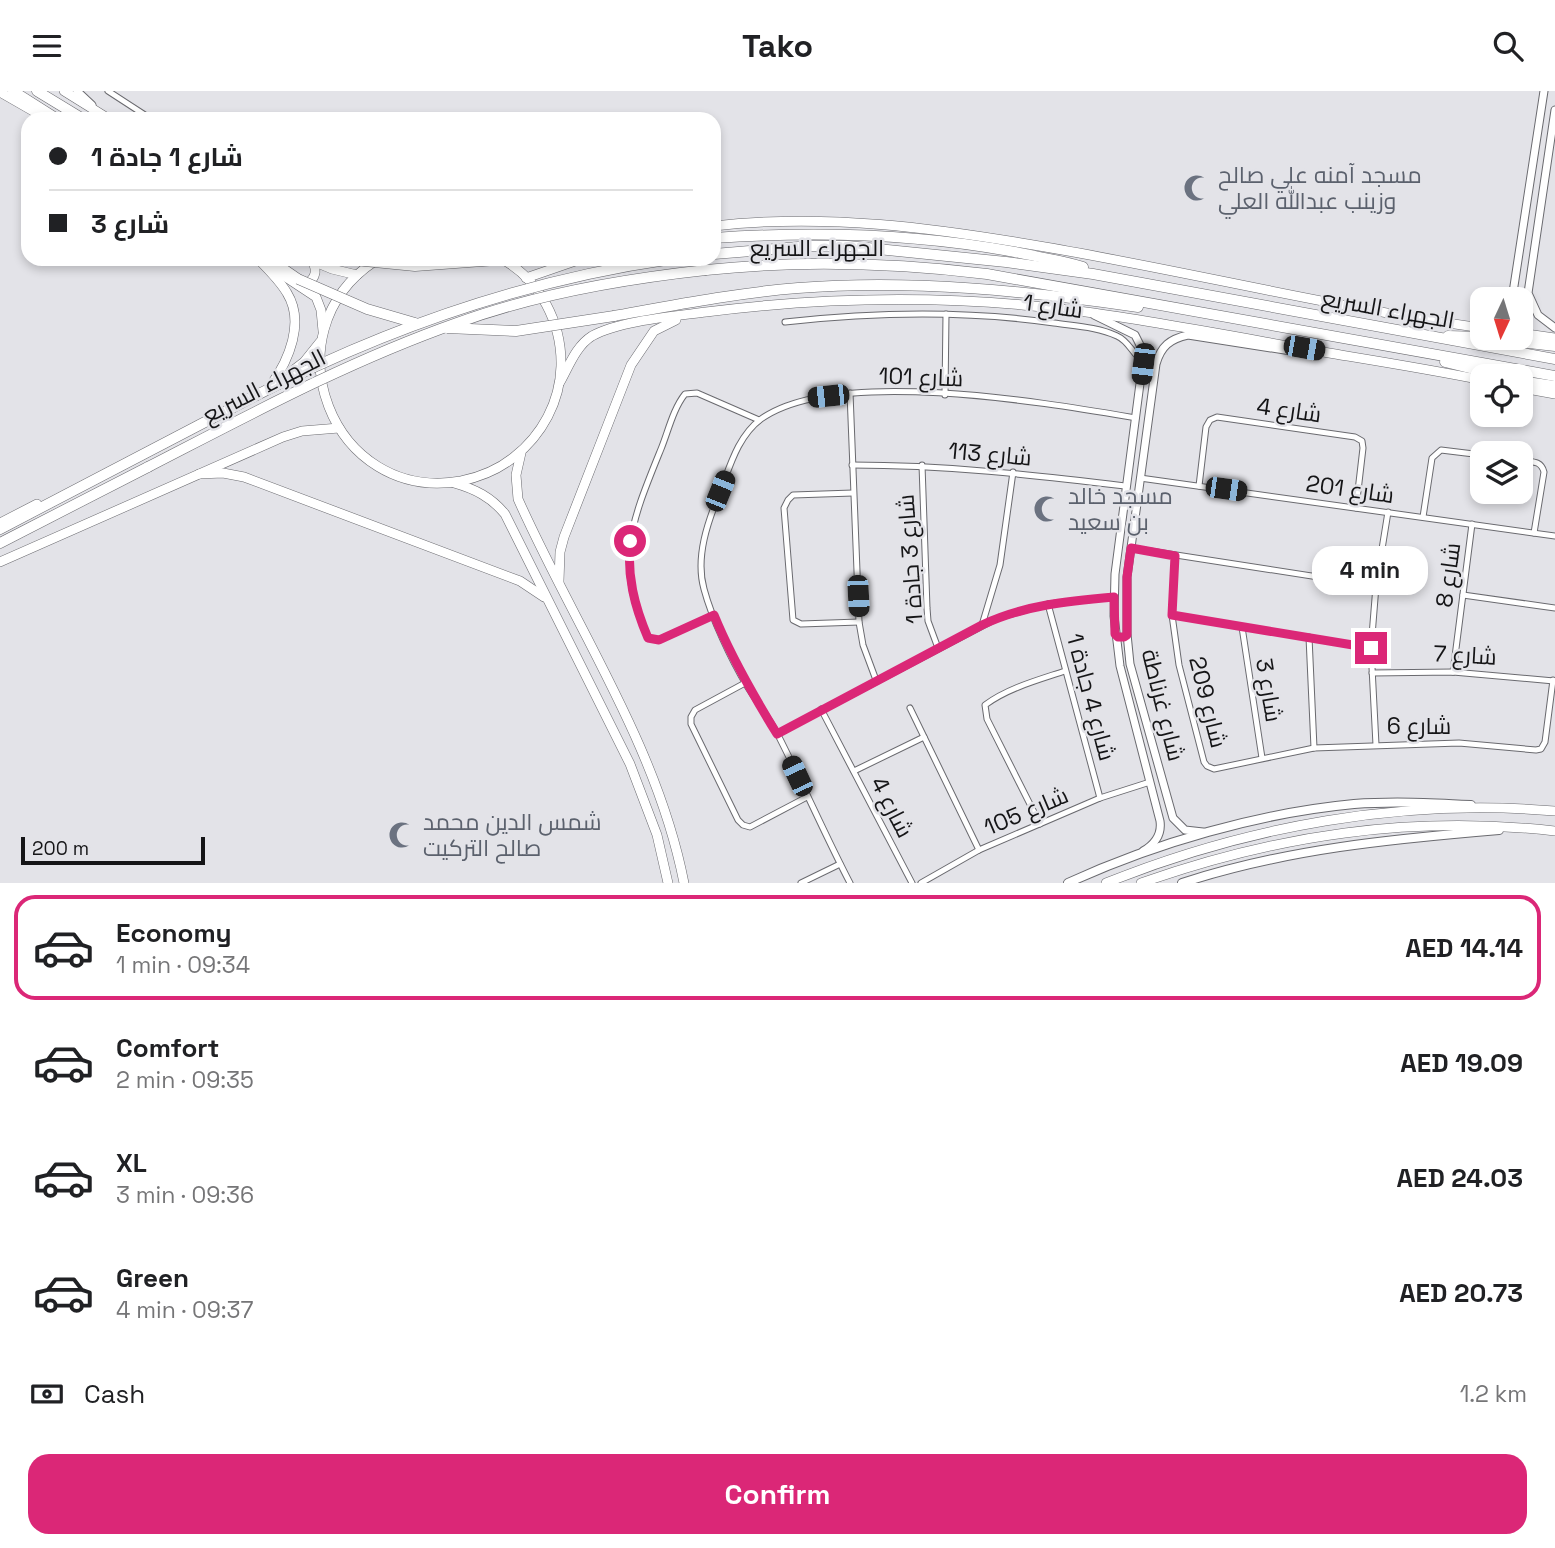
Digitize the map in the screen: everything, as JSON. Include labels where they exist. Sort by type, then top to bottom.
[{"type":"highway","points":[[13,91],[46,112]]},
{"type":"highway","points":[[37,91],[72,112]]},
{"type":"highway","points":[[721,238],[844,233],[944,241],[1076,265],[1110,277]]},
{"type":"highway","name":"الجهراء السريع","points":[[721,253],[811,246],[848,246],[940,254],[1110,277],[1555,359]]},
{"type":"highway","name":"الجهراء السريع","points":[[0,544],[305,387],[459,321],[560,294],[629,280],[706,270],[811,265],[947,269],[1015,277],[1555,376]]},
{"type":"highway","points":[[278,266],[297,281],[367,309],[407,321],[447,328],[516,331],[748,293],[812,287],[904,285],[1046,295],[1271,325]]},
{"type":"highway","name":"الجهراء السريع","points":[[0,529],[298,374],[401,329],[541,284],[624,266]]},
{"type":"highway","points":[[1436,337],[1470,336]]},
{"type":"highway","points":[[1533,343],[1555,346]]},
{"type":"highway","points":[[1404,349],[1470,369]]},
{"type":"highway","points":[[1533,383],[1555,386]]},
{"type":"main road","points":[[64,91],[97,111]]},
{"type":"main road","points":[[0,92],[35,112]]},
{"type":"main road","name":"الجهراء السريع","points":[[721,226],[843,222],[942,230],[1135,263],[1437,322],[1470,324]]},
{"type":"main road","points":[[265,266],[289,295],[294,316],[294,332],[288,358],[271,385]]},
{"type":"main road","points":[[271,266],[297,281],[318,301],[322,335]]},
{"type":"main road","points":[[297,281],[307,283],[315,276],[313,266]]},
{"type":"main road","points":[[325,266],[357,275]]},
{"type":"main road","points":[[369,266],[338,297],[322,335],[319,355],[321,386],[331,415],[361,453],[388,471],[420,481],[453,482],[490,472],[522,451],[542,427],[553,405],[559,382],[561,354],[556,326],[544,300],[526,278],[511,266]]},
{"type":"main road","points":[[526,278],[561,266]]},
{"type":"main road","points":[[559,382],[579,347],[591,336],[618,327],[691,314],[836,300],[995,303],[1084,311],[1470,378]]},
{"type":"main road","points":[[559,582],[562,544],[631,365],[654,331],[691,314]]},
{"type":"main road","name":"الجهراء السريع","points":[[0,523],[271,385],[297,369],[322,335]]},
{"type":"main road","points":[[1533,335],[1555,338]]},
{"type":"main road","points":[[1533,390],[1555,394]]},
{"type":"main road","points":[[0,562],[302,431],[339,428]]},
{"type":"main road","points":[[522,451],[516,475],[518,499],[636,738],[671,827],[684,883]]},
{"type":"main road","points":[[199,474],[223,473],[244,477],[520,581],[548,601]]},
{"type":"main road","points":[[453,482],[481,492],[505,514],[630,764],[657,835],[668,883]]},
{"type":"main road","points":[[528,561],[532,552],[538,550],[544,553]]},
{"type":"main road","points":[[1068,883],[1133,856],[1289,813],[1356,804],[1420,802],[1555,811]]},
{"type":"main road","points":[[1106,883],[1197,851],[1304,825],[1396,812],[1475,808],[1523,809]]},
{"type":"main road","points":[[1141,883],[1253,849],[1358,830],[1441,824],[1555,831]]},
{"type":"main road","points":[[1182,883],[1263,861],[1361,842],[1524,828]]},
{"type":"street","points":[[77,91],[97,111]]},
{"type":"street","points":[[108,91],[140,112]]},
{"type":"street","points":[[1514,287],[1544,91]]},
{"type":"street","points":[[1529,287],[1555,110]]},
{"type":"street","points":[[1546,173],[1555,175]]},
{"type":"street","points":[[1525,217],[1531,222],[1538,219]]},
{"type":"street","points":[[1533,304],[1538,315],[1555,328]]},
{"type":"street","points":[[1084,311],[1135,335],[1143,349],[1143,361],[1152,360],[1156,364],[1165,345],[1188,335],[1383,366],[1414,367]]},
{"type":"street","points":[[945,395],[946,314]]},
{"type":"street","name":"شارع 1","points":[[785,322],[843,316],[992,315],[1103,330],[1124,339],[1143,361]]},
{"type":"street","name":"شارع غرناطة","points":[[1143,361],[1125,486],[1114,597],[1115,634],[1117,652],[1160,821]]},
{"type":"street","name":"شارع غرناطة","points":[[1156,364],[1127,577],[1127,635],[1128,650],[1172,815]]},
{"type":"street","points":[[714,615],[659,640],[648,638],[638,616],[630,587],[629,556],[636,511],[685,394],[697,393],[759,420]]},
{"type":"street","points":[[850,393],[859,622],[863,645],[876,680]]},
{"type":"street","name":"شارع 101","points":[[850,883],[777,734],[729,651],[703,588],[702,555],[708,522],[739,444],[759,420],[776,410],[807,398],[850,393],[945,395],[1051,404],[1136,418]]},
{"type":"street","name":"شارع 4","points":[[1199,486],[1206,427],[1210,420],[1217,418],[1355,437],[1362,441],[1356,507]]},
{"type":"street","points":[[1423,517],[1435,453],[1441,450],[1470,454]]},
{"type":"street","points":[[1533,462],[1542,466],[1544,472],[1534,533]]},
{"type":"street","name":"شارع 113","points":[[852,465],[922,465],[1125,486]]},
{"type":"street","name":"شارع 3 جادة 1","points":[[922,465],[928,621],[938,649]]},
{"type":"street","points":[[982,625],[1000,565],[1013,473]]},
{"type":"street","name":"شارع 201","points":[[1140,478],[1555,536]]},
{"type":"street","points":[[853,493],[793,495],[784,508],[793,619],[801,624],[859,622]]},
{"type":"street","name":"شارع 6","points":[[1388,512],[1376,586],[1371,648],[1376,745],[1459,743],[1541,749],[1545,743],[1554,680]]},
{"type":"street","name":"شارع 8","points":[[1453,672],[1472,524]]},
{"type":"street","points":[[1131,548],[1376,586]]},
{"type":"street","name":"شارع 209","points":[[1175,556],[1172,615],[1179,665],[1204,762],[1214,769]]},
{"type":"street","points":[[1462,595],[1555,608]]},
{"type":"street","points":[[777,734],[998,618],[1048,604],[1114,597]]},
{"type":"street","name":"شارع 4 جادة 1","points":[[1048,604],[1100,798]]},
{"type":"street","name":"شارع 3","points":[[1172,615],[1371,648]]},
{"type":"street","name":"شارع 3","points":[[1241,627],[1262,758]]},
{"type":"street","points":[[1115,634],[1121,638],[1127,635]]},
{"type":"street","name":"شارع 3","points":[[1309,636],[1314,748]]},
{"type":"street","points":[[1117,652],[1128,650]]},
{"type":"street","points":[[1040,824],[984,709],[992,700],[1065,671]]},
{"type":"street","name":"شارع 7","points":[[1372,673],[1453,672],[1554,680]]},
{"type":"street","points":[[746,683],[695,710],[691,717],[691,724],[738,820],[750,827],[807,797]]},
{"type":"street","points":[[910,708],[979,849]]},
{"type":"street","name":"شارع 4","points":[[821,709],[912,883]]},
{"type":"street","points":[[854,771],[924,737]]},
{"type":"street","name":"شارع 3","points":[[1214,769],[1314,748],[1376,745]]},
{"type":"street","name":"شارع 105","points":[[921,883],[979,849],[1100,798],[1150,782]]},
{"type":"street","points":[[1133,856],[1156,841],[1160,833],[1160,821],[1166,822],[1172,815],[1176,823],[1185,830],[1218,831]]},
{"type":"street","points":[[801,883],[840,864]]},
{"type":"place","name":"مسجد آمنه علي صالح وزينب عبدالله العلي","points":[[1197,188]]},
{"type":"place","name":"مسجد خالد بن سعيد","points":[[1047,509]]},
{"type":"place","name":"شمس الدين محمد صالح التركيت","points":[[402,835]]},
{"type":"route","points":[[630,541],[630,587],[638,616],[648,638],[659,640],[714,615],[729,651],[777,734],[982,625],[1016,612],[1048,604],[1114,597],[1115,634],[1124,637],[1127,635],[1127,577],[1131,548],[1175,556],[1172,615],[1371,648]]}]
